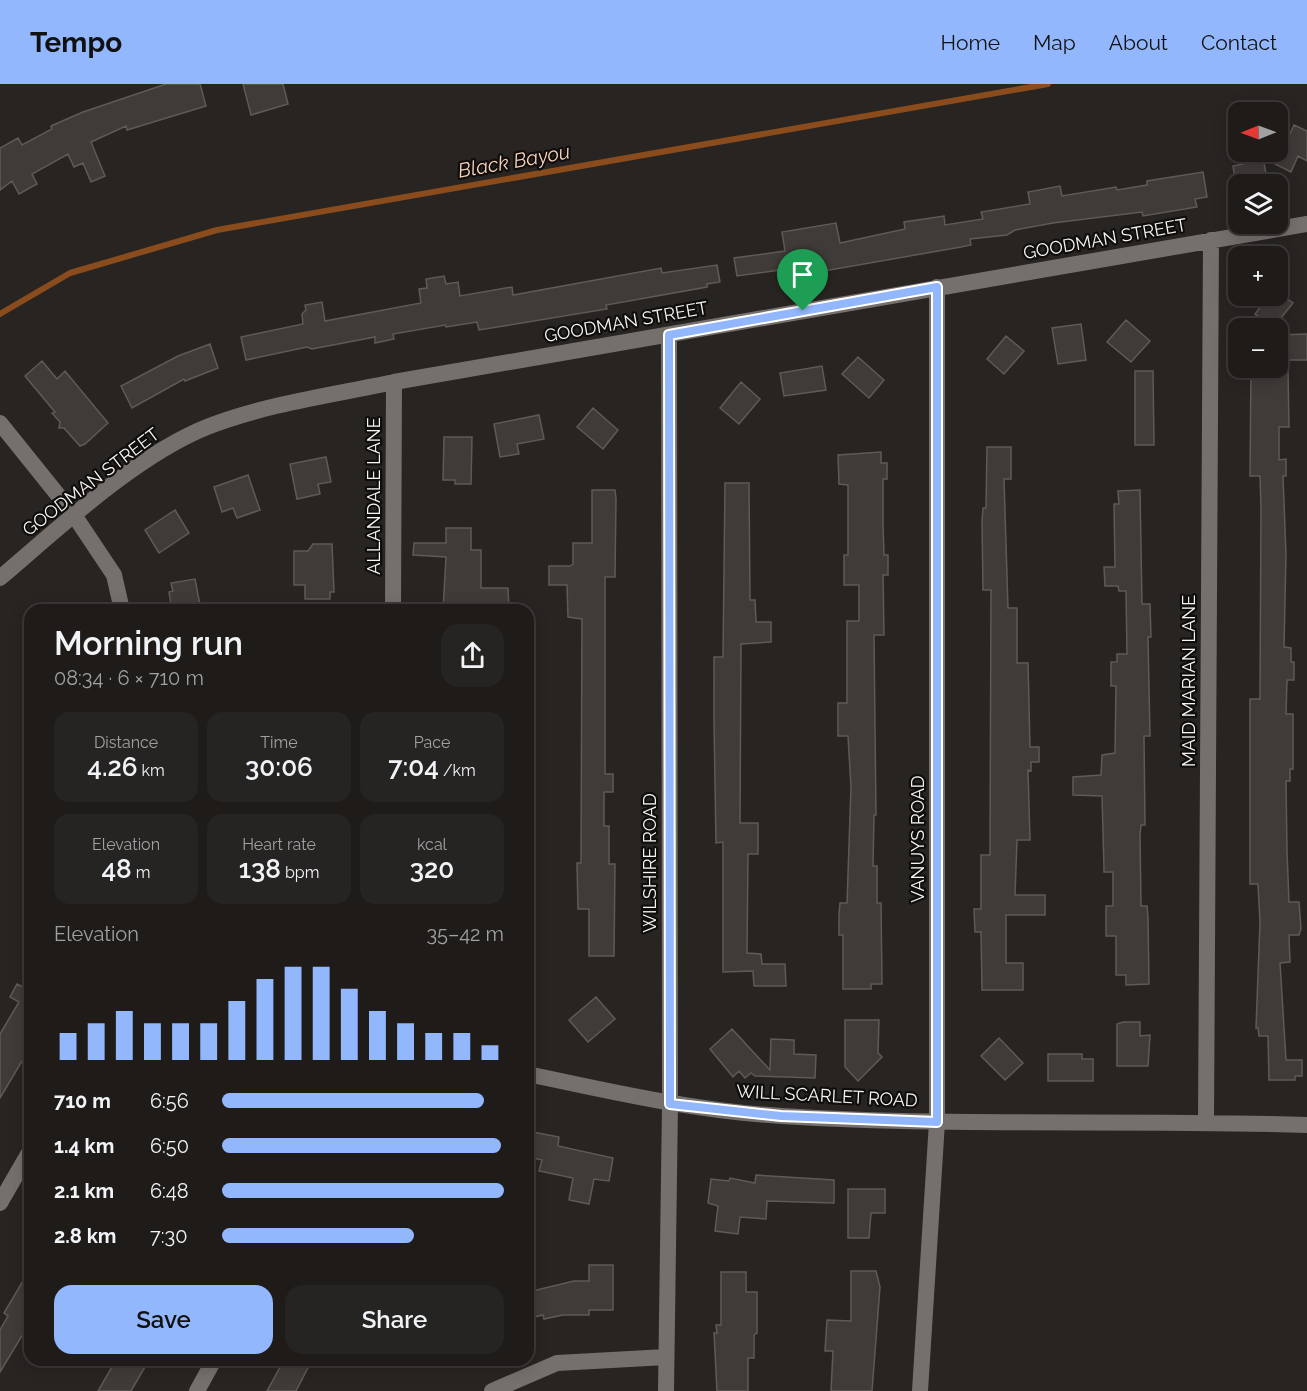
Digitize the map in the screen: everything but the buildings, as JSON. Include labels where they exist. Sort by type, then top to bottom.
[{"type":"street","name":"GOODMAN STREET","points":[[0,578],[74,515],[158,452],[206,428],[254,411],[394,382],[1307,224]]},
{"type":"street","name":"MAID MARIAN LANE","points":[[1206,1122],[1211,240]]},
{"type":"street","name":"VANUYS ROAD","points":[[920,1391],[937,1122],[937,287]]},
{"type":"street","name":"WILSHIRE ROAD","points":[[666,1391],[670,1104],[669,335]]},
{"type":"street","name":"ALLANDALE LANE","points":[[393,604],[394,382]]},
{"type":"street","points":[[0,423],[74,515],[114,575],[121,604]]},
{"type":"street","name":"WILL SCARLET ROAD","points":[[534,1075],[670,1104],[781,1116],[937,1122],[1206,1122],[1307,1125]]},
{"type":"street","points":[[0,1203],[24,1161]]},
{"type":"street","points":[[492,1391],[557,1363],[666,1357]]},
{"type":"street","points":[[197,1391],[211,1366]]},
{"type":"waterway","name":"Black Bayou","points":[[0,314],[70,273],[217,230],[1048,84]]},
{"type":"route","points":[[937,287],[937,1122],[781,1116],[670,1104],[669,335],[803,311],[937,287]]}]
